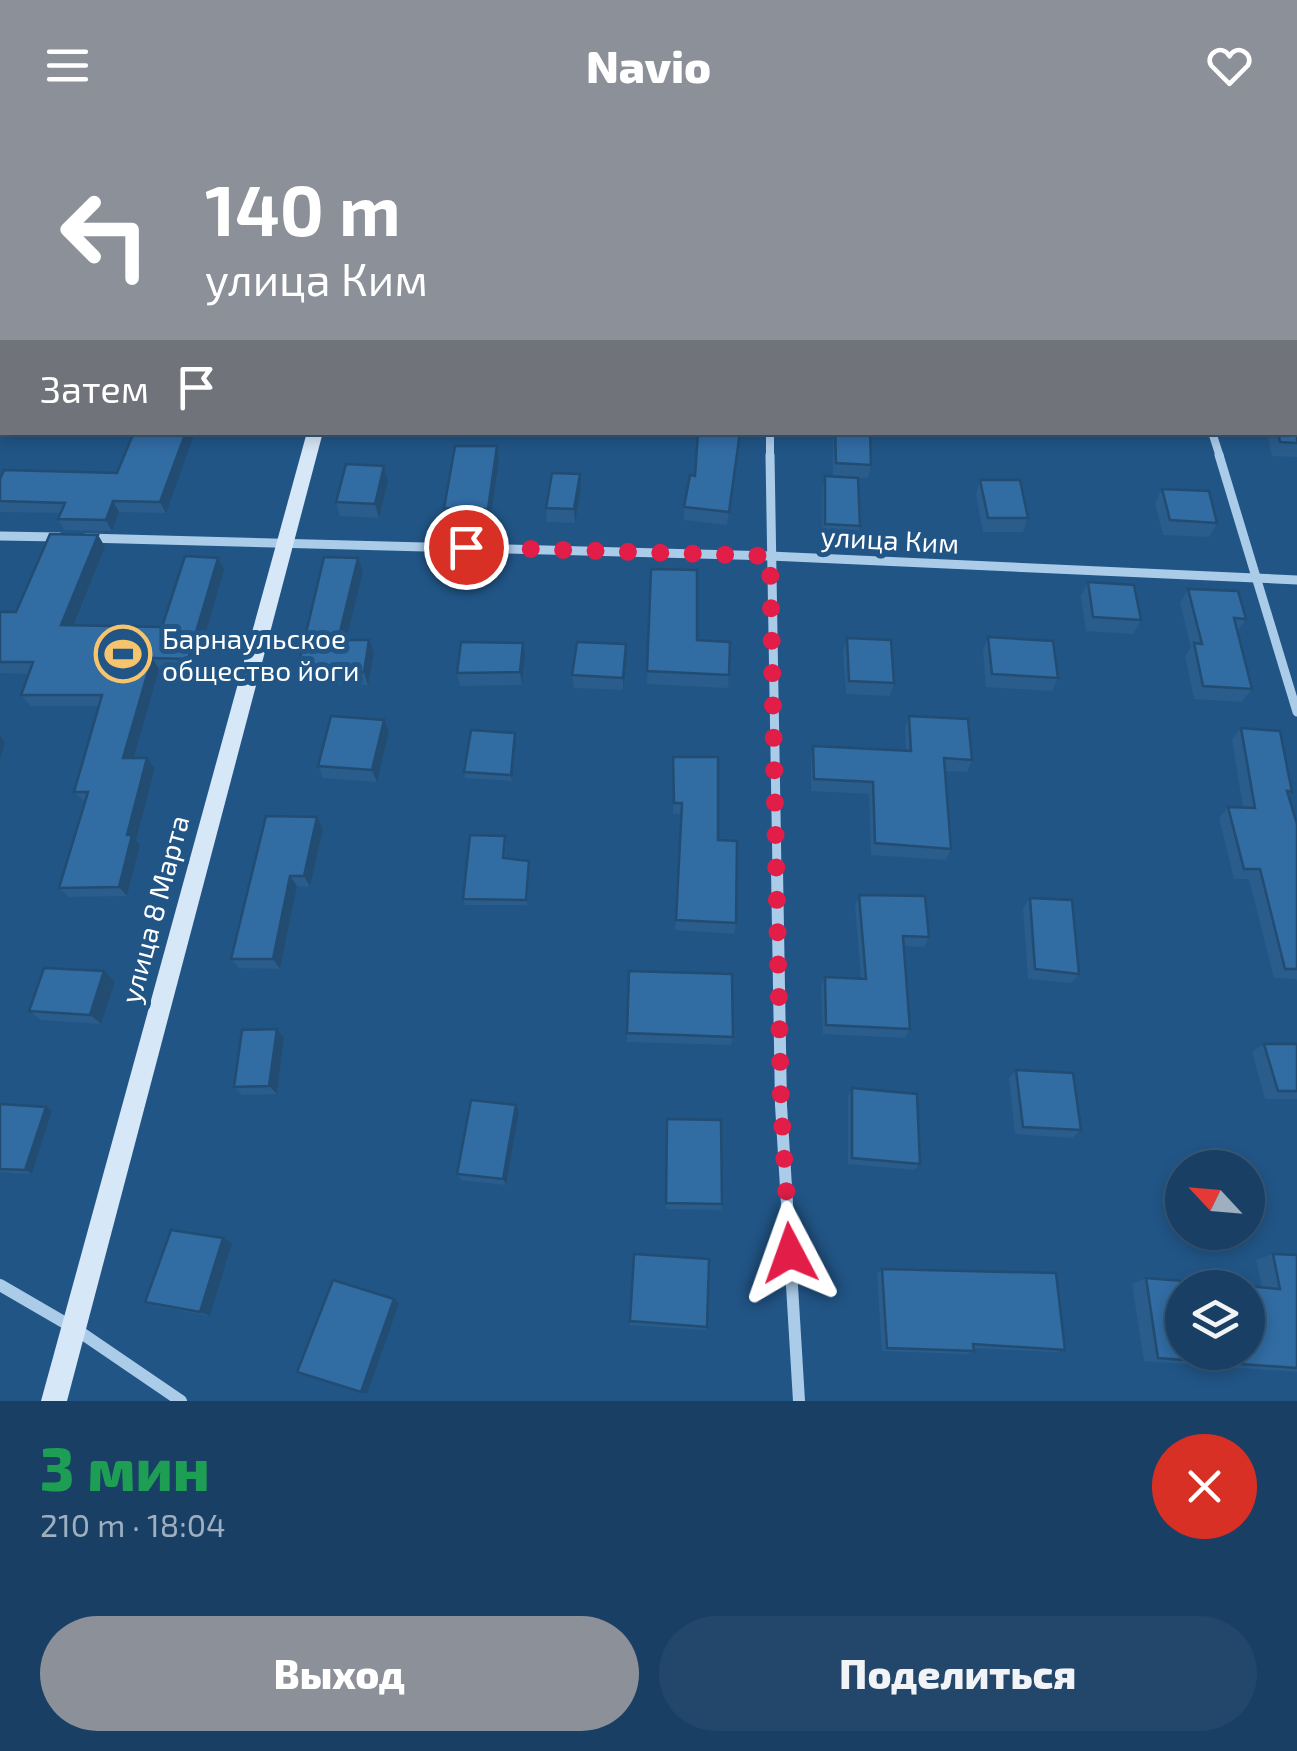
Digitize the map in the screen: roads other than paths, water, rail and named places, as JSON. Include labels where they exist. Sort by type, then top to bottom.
[{"type":"main road","name":"улица 8 Марта","points":[[54,1401],[314,435]]},
{"type":"street","points":[[770,435],[781,1105],[799,1401]]},
{"type":"street","points":[[1213,435],[1297,712]]},
{"type":"street","name":"улица Ким","points":[[0,536],[770,556],[1297,580]]},
{"type":"street","points":[[0,1285],[74,1328],[181,1401]]},
{"type":"place","name":"Барнаульское общество йоги","points":[[123,654]]}]
